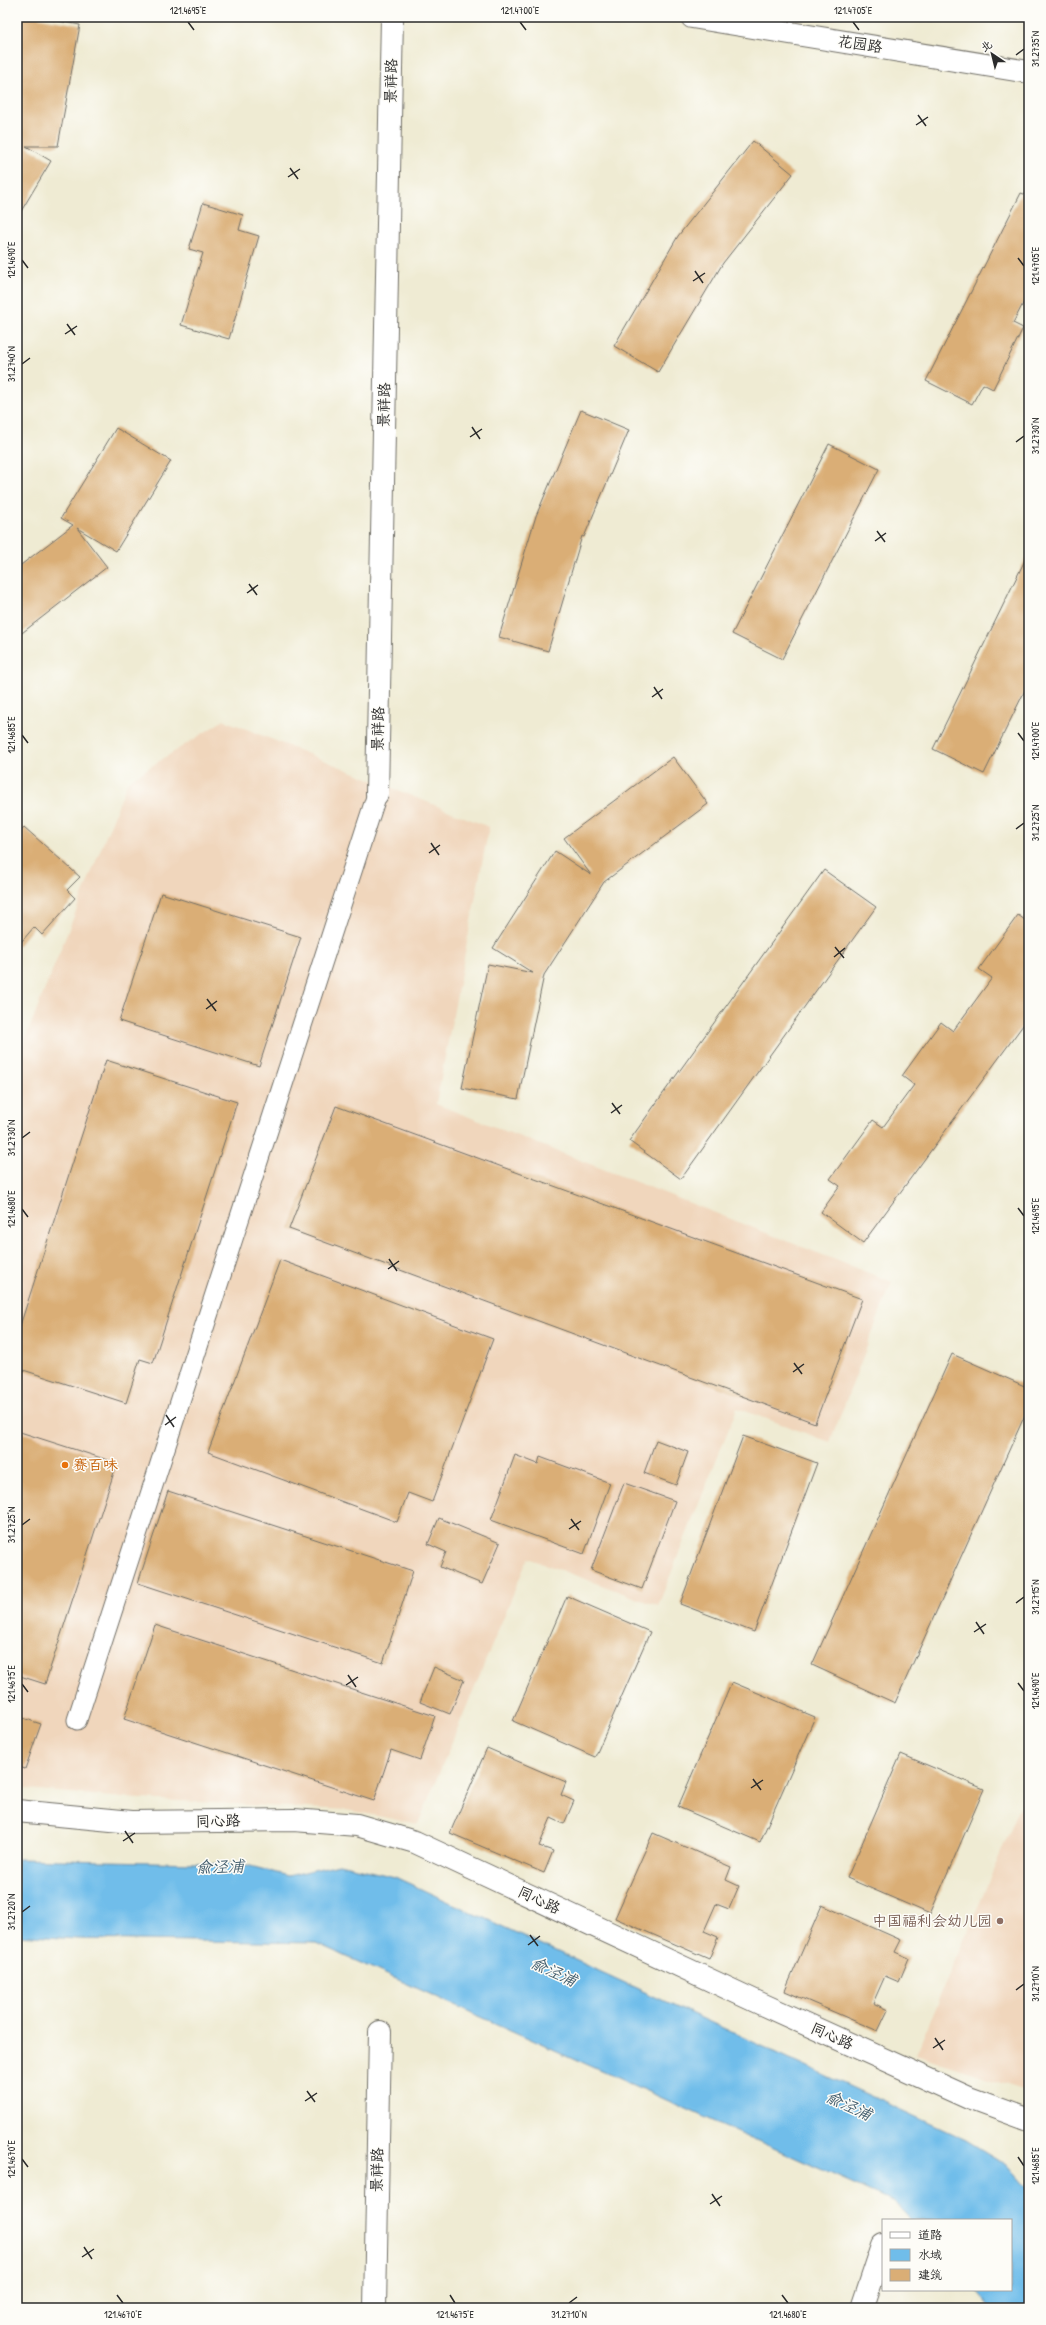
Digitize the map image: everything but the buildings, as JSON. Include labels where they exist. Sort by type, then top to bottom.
[{"type":"street","name":"景祥路","points":[[376,794],[392,17]]},
{"type":"street","name":"花园路","points":[[692,17],[1029,72]]},
{"type":"street","name":"同心路","points":[[17,1811],[132,1822],[294,1820],[357,1825],[415,1842],[862,2050],[969,2098],[1029,2120]]},
{"type":"street","name":"景祥路","points":[[375,2308],[380,2032]]},
{"type":"street","points":[[862,2308],[882,2248]]},
{"type":"lane","points":[[77,1720],[376,794]]},
{"type":"shaded area","points":[[224,720],[489,827],[436,1104],[892,1282],[830,1442],[737,1408],[658,1606],[528,1558],[418,1824],[347,1810],[123,1798],[17,1788],[17,1059],[128,781]]},
{"type":"shaded area","name":"中国福利会幼儿园","points":[[1029,1786],[1029,2092],[915,2055]]},
{"type":"water","name":"俞泾浦","points":[[17,1859],[243,1864],[288,1876],[339,1864],[395,1877],[966,2140],[1007,2165],[1029,2190],[1029,2308],[990,2308],[978,2291],[1012,2291],[1012,2219],[910,2219],[894,2202],[316,1943],[77,1939],[17,1935]]},
{"type":"place","name":"赛百味","points":[[65,1465]]},
{"type":"place","name":"中国福利会幼儿园","points":[[1000,1921]]}]
